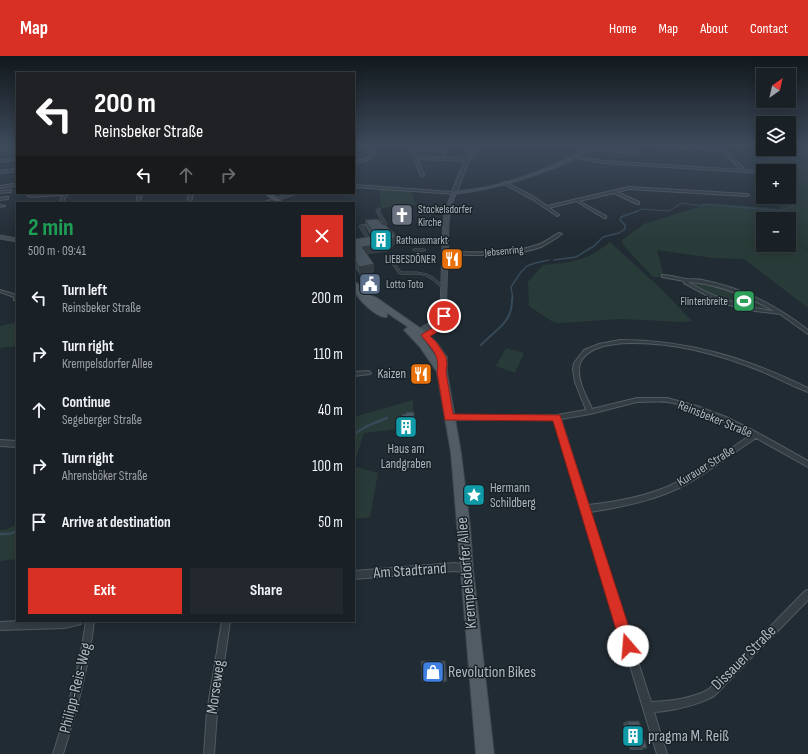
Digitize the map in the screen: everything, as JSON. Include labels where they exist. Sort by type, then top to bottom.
[{"type":"main road","points":[[420,334],[433,332],[440,326],[444,316],[443,308],[447,212],[456,190],[470,192],[519,178]]},
{"type":"main road","points":[[268,194],[280,202]]},
{"type":"main road","points":[[0,237],[16,239]]},
{"type":"main road","name":"Krempelsdorfer Allee","points":[[355,286],[364,300],[372,307],[420,334],[434,345],[442,357],[442,372],[456,453],[464,526],[466,569],[485,754]]},
{"type":"street","points":[[355,186],[456,190],[461,178]]},
{"type":"street","points":[[505,183],[528,194],[557,215]]},
{"type":"street","points":[[0,186],[14,185]]},
{"type":"street","points":[[546,207],[613,191],[633,188],[747,195]]},
{"type":"street","points":[[0,192],[10,190]]},
{"type":"street","points":[[613,191],[638,202]]},
{"type":"street","points":[[30,194],[31,196],[65,194],[61,202]]},
{"type":"street","points":[[267,202],[294,194]]},
{"type":"street","points":[[0,199],[6,198]]},
{"type":"street","points":[[576,200],[605,218]]},
{"type":"street","points":[[380,209],[377,211],[384,223],[400,243]]},
{"type":"street","points":[[365,243],[371,242],[361,226],[384,223]]},
{"type":"street","name":"Jebsenring","points":[[445,252],[486,254],[520,251],[542,245],[560,234]]},
{"type":"street","points":[[415,250],[424,250]]},
{"type":"street","points":[[394,264],[400,273],[426,275],[433,278],[437,285],[444,288]]},
{"type":"street","points":[[664,276],[710,283],[734,290],[754,298],[808,332]]},
{"type":"street","points":[[686,280],[686,282],[692,286],[731,303],[754,310],[779,313]]},
{"type":"street","points":[[0,291],[16,296],[16,299]]},
{"type":"street","points":[[590,412],[578,380],[577,364],[584,352],[589,349],[599,345],[617,342],[640,342],[671,345],[718,354],[759,369],[808,390]]},
{"type":"street","points":[[355,374],[368,373]]},
{"type":"street","name":"Reinsbeker Straße","points":[[449,418],[556,417],[590,412],[637,400],[667,400],[695,408],[724,419],[808,464]]},
{"type":"street","points":[[556,417],[662,754]]},
{"type":"street","name":"Kurauer Straße","points":[[585,509],[614,505],[653,495],[684,482],[756,435]]},
{"type":"street","points":[[0,443],[16,444]]},
{"type":"street","name":"Am Stadtrand","points":[[355,575],[455,567],[466,569]]},
{"type":"street","name":"Dissauer Straße","points":[[647,707],[678,706],[698,700],[711,693],[808,594]]},
{"type":"street","points":[[0,626],[65,624],[74,622]]},
{"type":"street","name":"Philipp-Reis-Weg","points":[[58,754],[78,690],[88,648],[90,622]]},
{"type":"street","name":"Morseweg","points":[[209,754],[212,712],[226,622]]},
{"type":"green space","points":[[796,178],[808,178],[808,250],[798,244],[808,251],[808,308],[744,259],[713,258],[657,250],[664,277],[653,277],[623,245],[622,240],[644,224],[711,203],[781,209],[779,204],[796,204]]},
{"type":"green space","points":[[379,188],[411,191],[416,205],[381,208]]},
{"type":"green space","points":[[610,242],[659,287],[692,321],[684,322],[621,319],[559,323],[553,322],[529,306],[528,282],[543,265],[578,260],[593,254]]},
{"type":"green space","points":[[698,282],[716,286],[741,295],[766,306],[767,309],[752,308],[717,297],[697,288],[692,284]]},
{"type":"green space","points":[[16,322],[16,346],[0,348],[0,326]]},
{"type":"green space","points":[[506,348],[524,353],[515,373],[496,366]]},
{"type":"green space","points":[[413,400],[413,427],[364,433],[355,462],[355,417]]},
{"type":"green space","points":[[355,466],[378,473],[370,517],[355,519]]},
{"type":"green space","points":[[16,524],[16,559],[0,561],[0,530],[5,530]]},
{"type":"building","points":[[404,204],[410,213],[401,211],[397,205]]},
{"type":"building","points":[[378,219],[383,225],[386,225],[395,236],[389,243],[362,247],[374,264],[359,267],[355,261],[355,239],[373,236],[374,233],[365,220]]},
{"type":"building","name":"Haus am Landgraben","points":[[406,412],[414,412],[414,428],[398,428],[399,417],[402,417],[402,414],[406,414]]},
{"type":"building","name":"Revolution Bikes","points":[[421,661],[445,661],[447,681],[422,681]]},
{"type":"building","points":[[627,721],[639,721],[647,748],[635,748]]},
{"type":"waterway","points":[[637,211],[641,209],[669,211],[681,203],[703,206],[702,204],[773,210],[782,210],[794,206],[792,204]]},
{"type":"waterway","points":[[554,260],[576,257],[594,246],[603,237],[619,233],[625,229],[625,225],[620,220],[621,217],[637,211]]},
{"type":"waterway","points":[[513,299],[511,287],[521,272],[527,266],[549,260]]},
{"type":"waterway","points":[[481,345],[507,320],[512,307],[512,298]]},
{"type":"waterway","points":[[355,433],[367,426],[387,418]]},
{"type":"waterway","points":[[0,534],[9,534],[16,531]]},
{"type":"place","name":"Stockelsdorfer Kirche","points":[[402,215]]},
{"type":"place","name":"Rathausmarkt","points":[[381,240]]},
{"type":"place","name":"LIEBESDÖNER","points":[[452,259]]},
{"type":"place","name":"Lotto Toto","points":[[370,284]]},
{"type":"place","name":"Flintenbreite","points":[[744,301]]},
{"type":"place","name":"Kaizen","points":[[421,374]]},
{"type":"place","name":"Haus am Landgraben","points":[[406,427]]},
{"type":"place","name":"Hermann Schildberg","points":[[474,495]]},
{"type":"place","name":"Revolution Bikes","points":[[433,672]]},
{"type":"place","name":"pragma M. Reiß","points":[[633,736]]},
{"type":"route","points":[[444,316],[440,326],[436,330],[424,335],[437,348],[442,357],[442,372],[449,418],[556,417],[628,646]]}]
